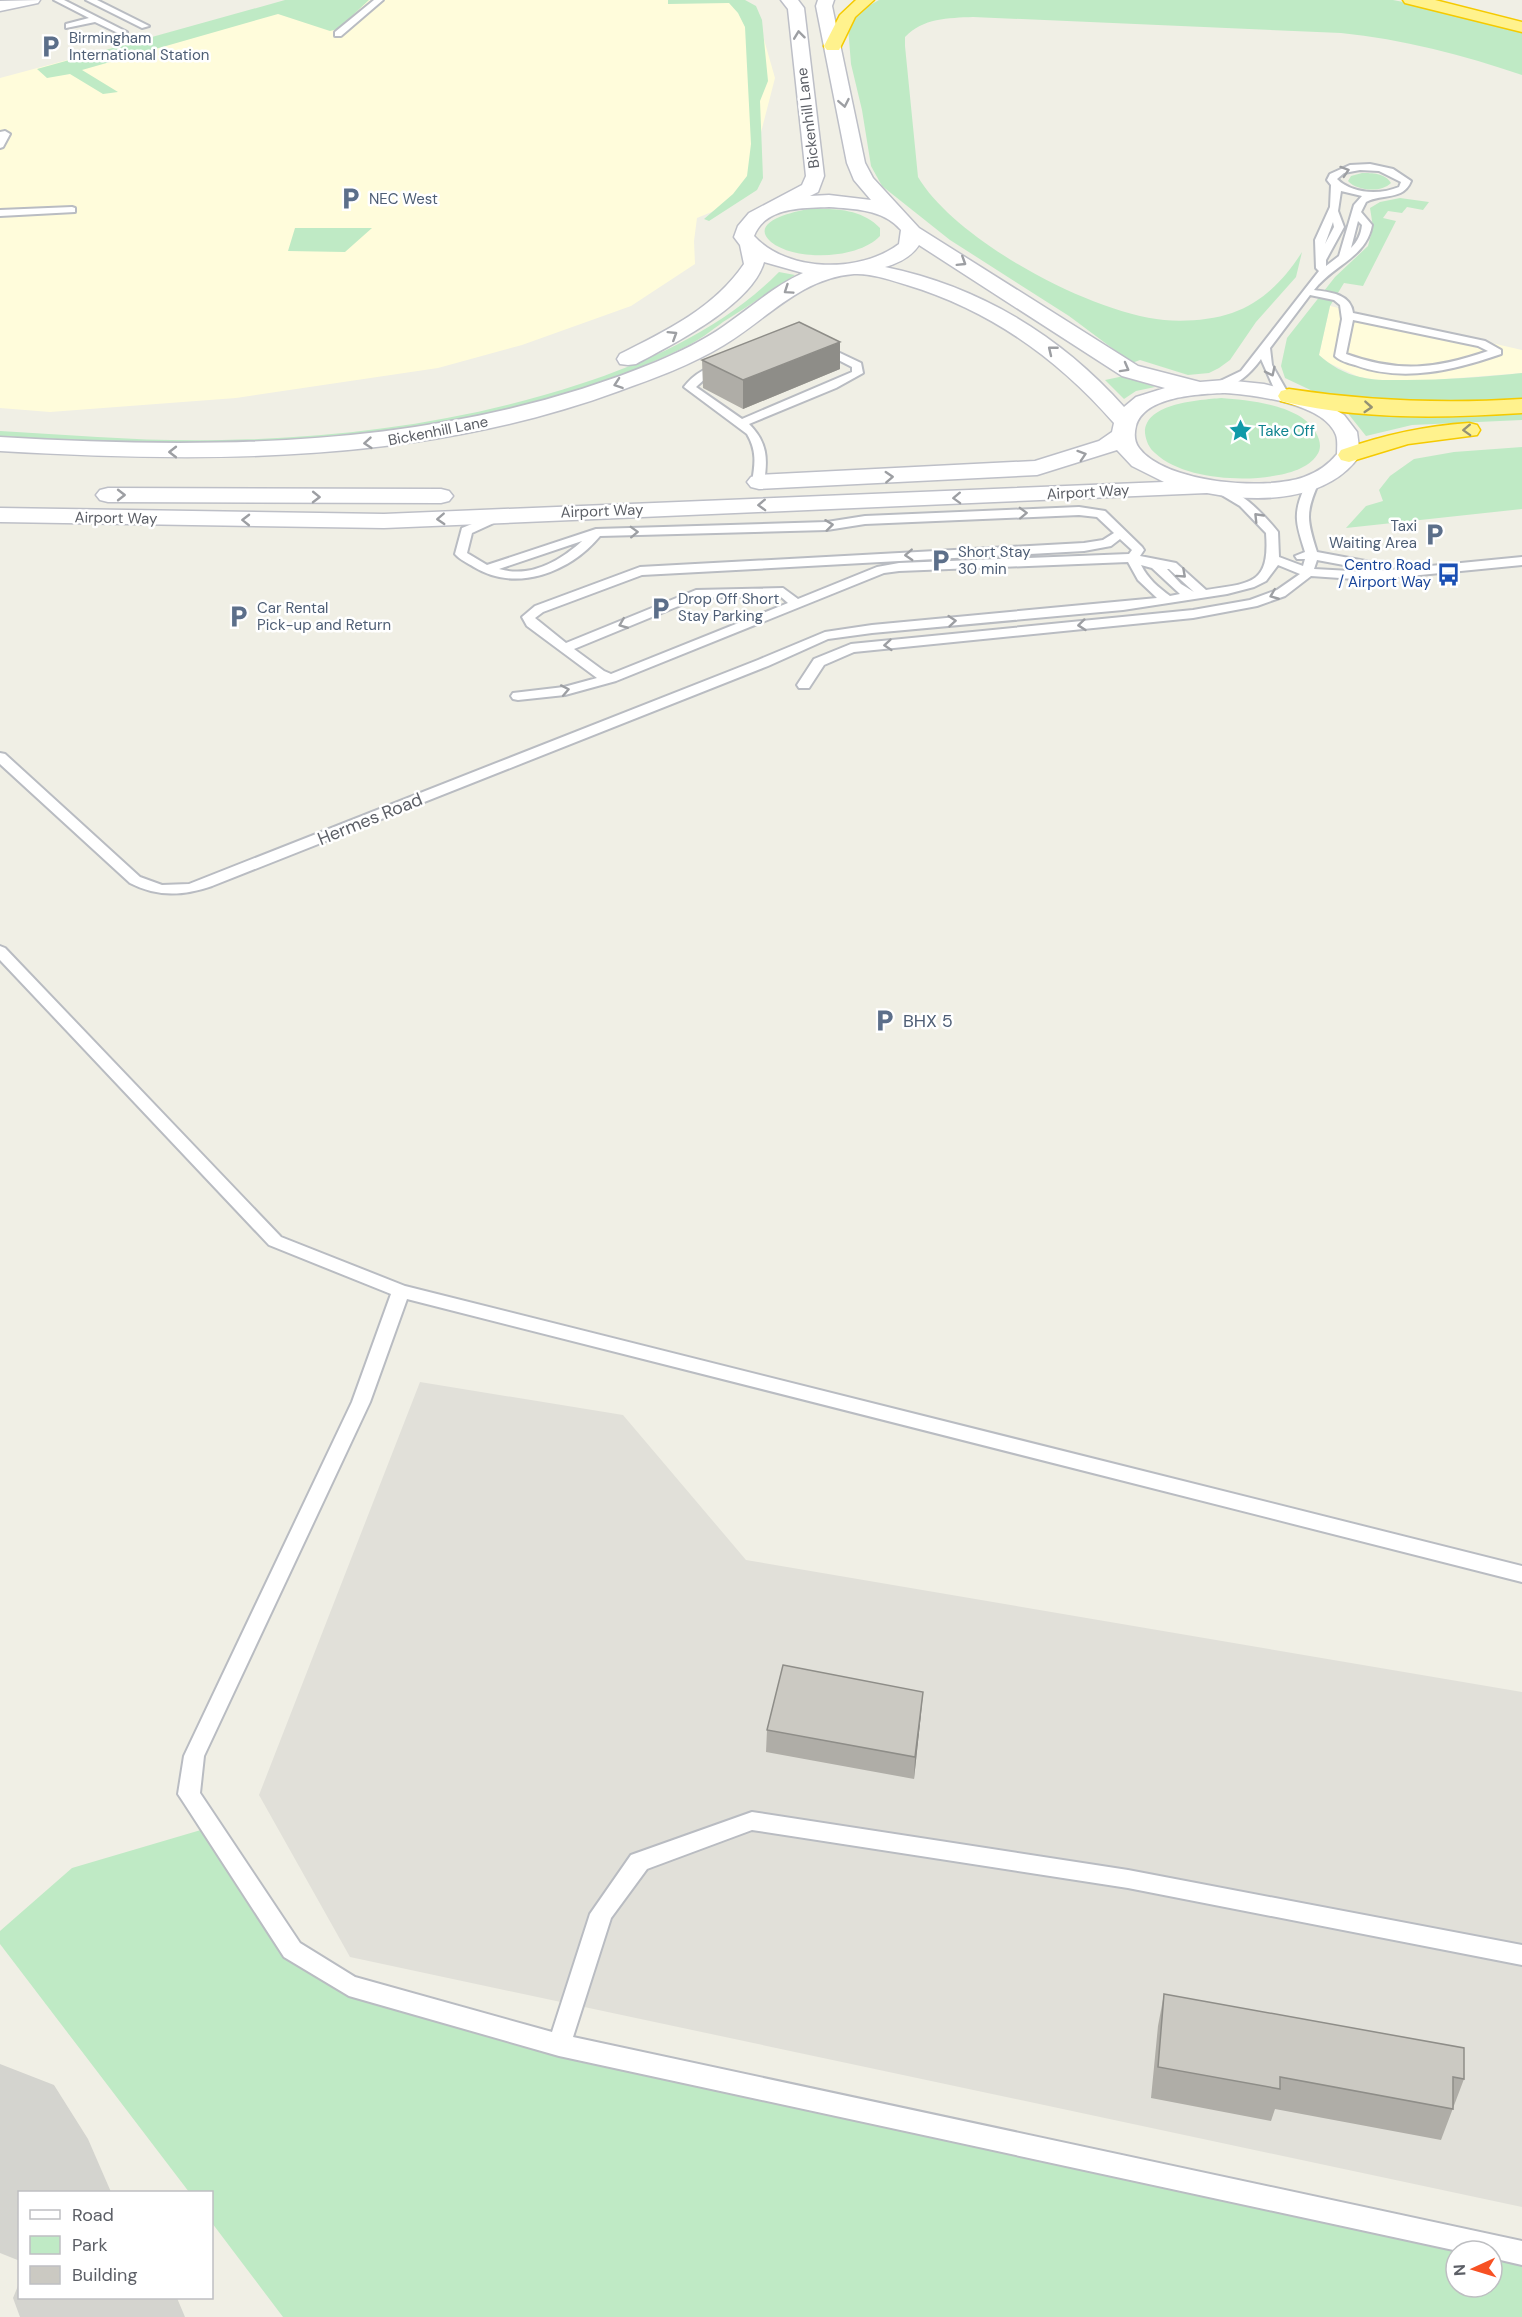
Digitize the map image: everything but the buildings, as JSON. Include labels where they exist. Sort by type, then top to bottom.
[{"type":"highway","points":[[833,46],[848,15],[866,0]]},
{"type":"highway","points":[[1411,0],[1522,27]]},
{"type":"highway","points":[[1286,395],[1346,405],[1394,409],[1434,410],[1522,406]]},
{"type":"highway","points":[[1349,455],[1412,434],[1522,428]]},
{"type":"main road","points":[[0,6],[32,0]]},
{"type":"main road","name":"Bickenhill Lane","points":[[0,425],[132,433],[223,435],[315,431],[398,420],[505,400],[616,366],[660,343],[720,304],[746,278],[754,264],[744,237],[745,228],[753,219],[811,188],[815,176],[795,8],[789,0]]},
{"type":"main road","name":"Bickenhill Lane","points":[[0,444],[143,452],[281,450],[390,441],[483,424],[561,403],[634,378],[706,347],[805,279],[893,258],[905,250],[912,241],[912,232],[905,222],[892,213],[864,180],[856,163],[825,6],[826,0]]},
{"type":"main road","points":[[766,212],[784,206],[829,201],[863,205],[892,213]]},
{"type":"main road","points":[[749,247],[760,255],[796,266],[848,268],[914,278],[963,296],[1004,318],[1039,339],[1091,381],[1123,428],[1126,447],[1139,460],[1167,476],[1212,488],[1268,490],[1313,482],[1335,471],[1349,455],[1347,433],[1337,420],[1322,410],[1286,395],[1248,388],[1169,382],[1130,371],[912,232]]},
{"type":"main road","name":"Airport Way","points":[[747,483],[1037,468],[1107,446],[1140,404],[1167,393],[1214,387]]},
{"type":"main road","name":"Airport Way","points":[[0,515],[384,521],[1212,488]]},
{"type":"main road","name":"Airport Way","points":[[0,494],[402,498],[598,490]]},
{"type":"lane","points":[[96,19],[97,13],[76,1],[58,0],[56,7],[77,17],[96,19],[123,32]]},
{"type":"lane","points":[[90,0],[145,26]]},
{"type":"lane","points":[[106,0],[127,11]]},
{"type":"lane","points":[[338,34],[379,0]]},
{"type":"lane","points":[[69,26],[96,19]]},
{"type":"lane","points":[[0,135],[5,134],[0,145]]},
{"type":"lane","points":[[1357,168],[1386,170],[1396,173],[1406,181],[1403,189],[1396,193],[1369,195],[1350,192],[1336,185],[1332,180],[1333,176],[1346,169],[1357,168]]},
{"type":"lane","points":[[1320,275],[1321,260],[1339,227],[1334,212],[1338,194],[1336,185]]},
{"type":"lane","points":[[1214,387],[1245,373],[1320,275],[1344,257],[1357,205],[1369,195]]},
{"type":"lane","points":[[0,213],[72,210]]},
{"type":"lane","points":[[1307,292],[1327,294],[1340,299],[1348,308],[1350,316],[1343,332],[1340,356],[1375,368],[1419,372],[1477,359],[1497,352],[1481,343],[1350,316]]},
{"type":"lane","points":[[741,423],[858,373],[857,365],[814,344],[805,343]]},
{"type":"lane","points":[[1265,348],[1267,365],[1286,395]]},
{"type":"lane","points":[[735,363],[704,374],[689,387],[700,398],[752,430],[762,455],[747,483]]},
{"type":"lane","points":[[804,685],[819,662],[852,648],[1193,614],[1253,603],[1271,596],[1303,578],[1307,572],[1312,555],[1304,529],[1302,507],[1313,482]]},
{"type":"lane","points":[[1212,488],[1244,503],[1272,531],[1274,559]]},
{"type":"lane","points":[[486,569],[596,533],[827,526],[865,520],[1079,511],[1101,514],[1138,550],[1133,558]]},
{"type":"lane","points":[[504,516],[466,531],[461,554],[486,569],[510,575],[541,571],[561,563],[585,546],[596,533]]},
{"type":"lane","points":[[611,678],[599,674],[531,623],[528,617],[539,609],[640,571],[1084,547],[1107,543],[1120,533]]},
{"type":"lane","points":[[1274,559],[1312,555],[1402,571]]},
{"type":"lane","points":[[874,557],[881,570]]},
{"type":"lane","points":[[1133,558],[1147,586],[1168,600]]},
{"type":"lane","points":[[518,696],[565,691],[611,678],[881,570],[899,567],[1133,558],[1156,565],[1172,566],[1197,595]]},
{"type":"lane","points":[[1274,559],[1307,572],[1370,576],[1402,571],[1522,561]]},
{"type":"lane","name":"Hermes Road","points":[[0,757],[135,880],[157,889],[187,889],[773,659],[825,636],[872,629],[1168,600],[1259,580],[1272,568],[1274,559]]},
{"type":"lane","points":[[565,648],[696,594],[783,592],[797,604]]},
{"type":"lane","points":[[0,951],[275,1241],[402,1291],[1522,1574]]},
{"type":"lane","points":[[402,1291],[361,1402],[194,1756],[189,1794],[292,1950],[349,1986],[559,2045],[1522,2253]]},
{"type":"lane","points":[[559,2045],[601,1914],[639,1862],[752,1821],[1128,1879],[1522,1954]]},
{"type":"shaded area","name":"NEC West","points":[[292,0],[740,0],[755,8],[775,78],[749,179],[731,204],[697,218],[694,241],[695,264],[631,306],[522,345],[438,368],[236,398],[50,412],[0,408],[0,78]]},
{"type":"shaded area","points":[[1330,306],[1522,350],[1522,373],[1433,380],[1378,380],[1359,377],[1329,363],[1319,355]]},
{"type":"shaded area","points":[[420,1382],[623,1415],[746,1560],[1522,1692],[1522,2207],[350,1957],[259,1795]]},
{"type":"green space","points":[[285,0],[369,0],[338,29],[330,31],[278,14],[82,70],[118,92],[103,94],[70,74],[47,78],[37,69]]},
{"type":"green space","points":[[668,0],[745,0],[756,6],[762,20],[768,81],[760,101],[763,178],[757,190],[709,221],[704,219],[733,194],[747,176],[751,144],[745,27],[738,13],[729,3],[668,4]]},
{"type":"green space","points":[[879,0],[1393,0],[1429,7],[1522,32],[1522,75],[1432,49],[1387,39],[1341,33],[973,17],[928,23],[905,37],[918,177],[936,201],[962,225],[993,249],[1028,270],[1064,289],[1100,304],[1164,320],[1189,321],[1232,313],[1254,303],[1281,280],[1302,252],[1296,277],[1256,322],[1230,360],[1209,373],[1188,375],[1140,360],[1132,363],[1069,316],[950,240],[882,186],[871,166],[862,110],[851,64],[848,27],[854,14]]},
{"type":"green space","points":[[1362,173],[1382,175],[1391,183],[1369,190],[1357,187],[1348,181],[1351,176]]},
{"type":"green space","points":[[1400,198],[1429,202],[1423,210],[1407,207],[1402,213],[1388,211],[1383,218],[1396,221],[1363,286],[1344,283],[1330,306],[1319,355],[1333,366],[1349,374],[1377,380],[1450,379],[1522,373],[1522,399],[1434,403],[1319,394],[1285,378],[1281,366],[1287,338],[1335,277],[1368,246],[1373,227],[1370,208],[1380,202]]},
{"type":"green space","points":[[809,209],[856,213],[880,228],[880,236],[870,244],[858,249],[843,253],[811,255],[782,248],[771,242],[765,235],[765,228],[776,218]]},
{"type":"green space","points":[[295,228],[372,228],[345,252],[288,251]]},
{"type":"green space","points":[[779,272],[795,275],[685,347],[604,381],[521,407],[436,425],[349,436],[262,442],[174,443],[0,436],[0,431],[166,440],[267,439],[358,431],[448,418],[537,397],[580,384],[661,353],[687,340],[736,309]]},
{"type":"green space","points":[[1124,376],[1155,387],[1136,391],[1124,399],[1105,380]]},
{"type":"green space","points":[[1221,398],[1274,406],[1299,416],[1309,424],[1319,438],[1319,452],[1304,467],[1291,472],[1259,478],[1228,478],[1195,473],[1180,468],[1166,461],[1151,449],[1145,433],[1147,423],[1154,415],[1175,405]]},
{"type":"green space","points":[[1346,411],[1522,411],[1522,420],[1412,425],[1366,436]]},
{"type":"green space","points":[[1522,447],[1522,509],[1346,528],[1366,506],[1383,501],[1379,490],[1390,476],[1414,459],[1454,452]]},
{"type":"green space","points":[[211,1827],[292,1950],[349,1986],[559,2045],[1457,2239],[1444,2239],[1444,2299],[1504,2299],[1504,2249],[1522,2253],[1522,2317],[283,2317],[213,2224],[213,2191],[188,2191],[0,1944],[0,1931],[72,1868]]},
{"type":"taxiway","points":[[0,2136],[33,2191]]},
{"type":"taxiway","points":[[93,2299],[105,2317]]},
{"type":"place","name":"Birmingham International Station","points":[[51,47]]},
{"type":"place","name":"NEC West","points":[[351,199]]},
{"type":"place","name":"Take Off","points":[[1240,431]]},
{"type":"place","name":"Taxi Waiting Area","points":[[1435,535]]},
{"type":"place","name":"Short Stay 30 min","points":[[940,561]]},
{"type":"place","name":"Centro Road / Airport Way","points":[[1449,574]]},
{"type":"place","name":"Drop Off Short Stay Parking","points":[[660,608]]},
{"type":"place","name":"Car Rental Pick-up and Return","points":[[239,617]]},
{"type":"place","name":"BHX 5","points":[[885,1021]]}]
